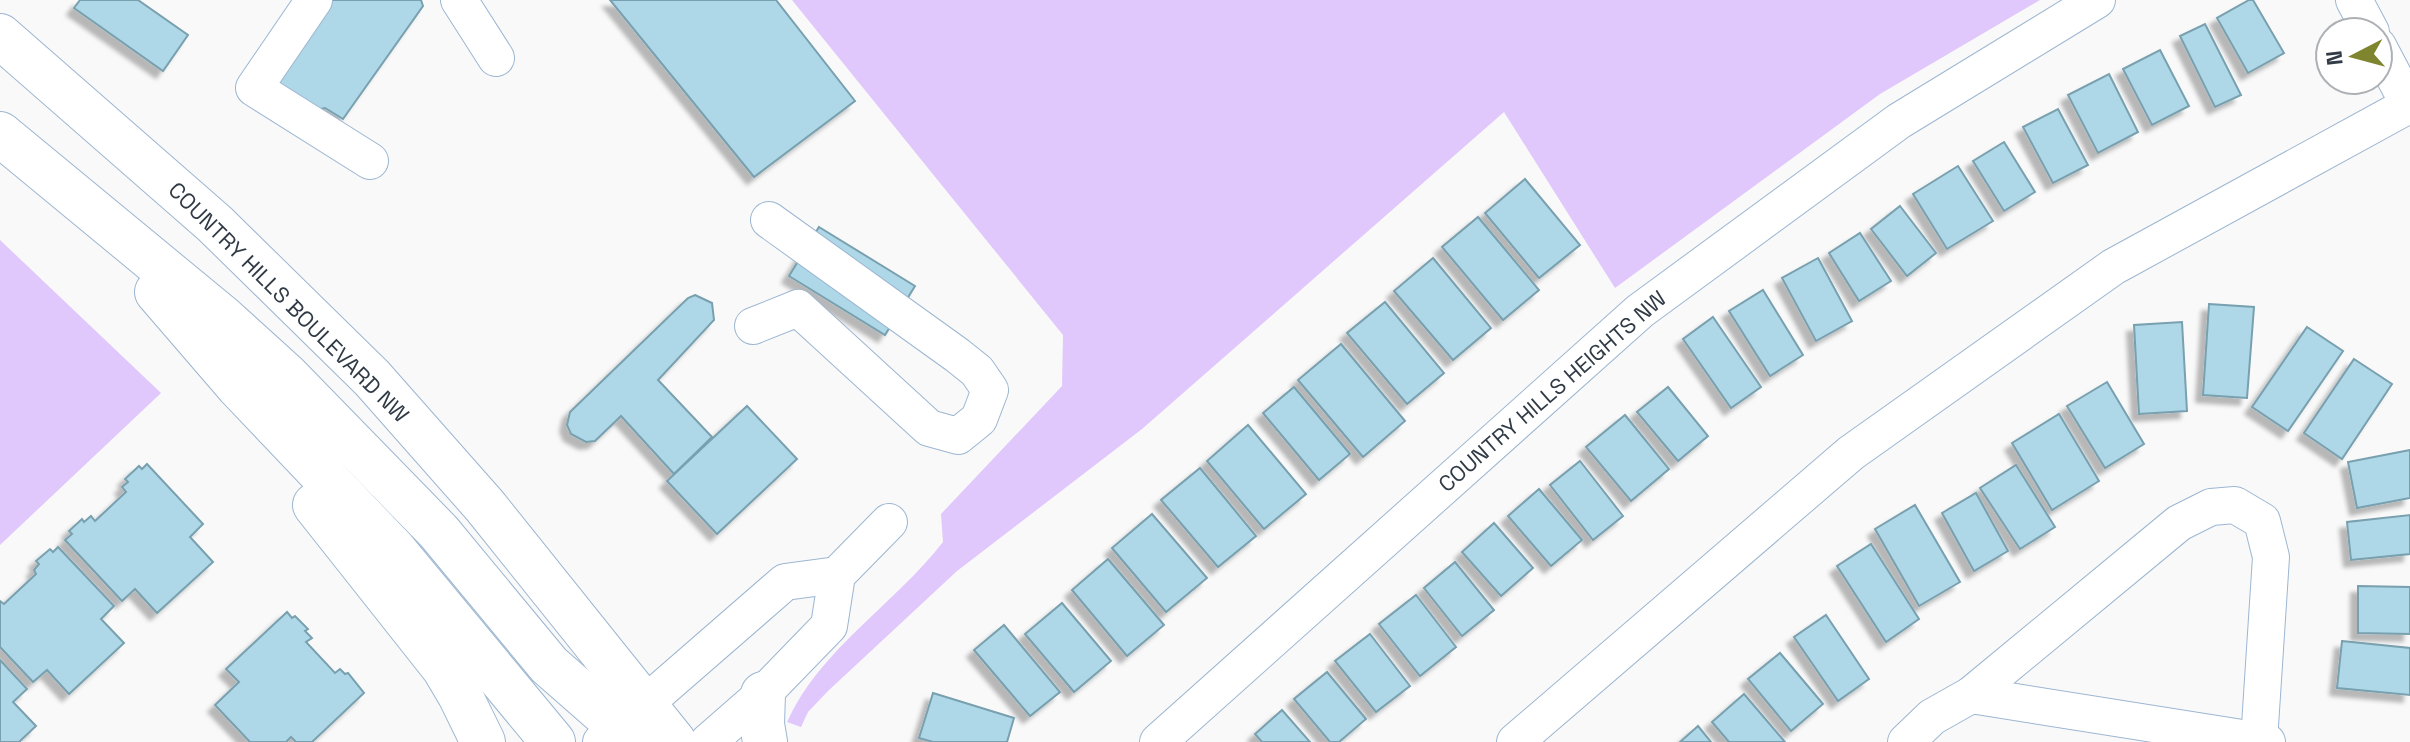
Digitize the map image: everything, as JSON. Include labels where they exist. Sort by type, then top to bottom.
[{"type":"main road","name":"COUNTRY HILLS BOULEVARD NW","points":[[0,36],[215,224],[372,378],[485,506],[625,729],[674,742]]},
{"type":"main road","points":[[0,134],[223,318],[287,376],[439,532],[549,665],[625,729]]},
{"type":"main road","points":[[0,134],[170,305],[238,386],[394,550],[553,742]]},
{"type":"main road","points":[[238,386],[269,448],[444,668],[483,742]]},
{"type":"main road","points":[[763,694],[765,742]]},
{"type":"street","points":[[314,0],[254,88],[370,161]]},
{"type":"street","points":[[459,0],[496,58]]},
{"type":"street","name":"COUNTRY HILLS HEIGHTS NW","points":[[1158,742],[1640,311],[1899,121],[2097,0]]},
{"type":"street","points":[[1515,742],[1851,453],[2113,267],[2410,106],[2394,76]]},
{"type":"street","points":[[753,326],[798,308],[929,428],[958,436],[979,419],[990,390],[977,371],[957,355],[769,220]]},
{"type":"street","points":[[1906,742],[1932,717],[1971,695],[2179,523],[2211,507],[2235,505],[2262,521],[2271,557],[2259,741]]},
{"type":"street","points":[[708,742],[763,694],[829,626],[837,575],[889,522]]},
{"type":"street","points":[[625,729],[785,582],[837,575]]},
{"type":"street","points":[[1971,695],[2267,742]]},
{"type":"shaded area","points":[[792,0],[2040,0],[1880,94],[1615,288],[1504,112],[1142,429],[957,571],[828,691],[808,712],[801,727],[787,722],[819,672],[838,649],[924,565],[943,542],[941,514],[1062,386],[1063,335]]},
{"type":"shaded area","points":[[0,240],[161,393],[0,545]]},
{"type":"building","points":[[80,0],[138,0],[188,35],[163,71],[74,8]]},
{"type":"building","points":[[328,0],[421,0],[423,6],[343,119],[325,108],[316,110],[275,82]]},
{"type":"building","points":[[610,0],[776,0],[855,101],[754,177]]},
{"type":"building","points":[[2253,0],[2284,53],[2248,73],[2217,18]]},
{"type":"building","points":[[2205,24],[2241,95],[2215,107],[2180,36]]},
{"type":"building","points":[[2160,50],[2189,106],[2152,125],[2123,69]]},
{"type":"building","points":[[2109,74],[2138,132],[2098,153],[2068,95]]},
{"type":"building","points":[[2058,109],[2088,165],[2053,183],[2023,127]]},
{"type":"building","points":[[2004,142],[2035,192],[2004,211],[1973,161]]},
{"type":"building","points":[[1958,166],[1993,221],[1947,249],[1913,194]]},
{"type":"building","points":[[1525,179],[1580,245],[1539,278],[1485,213]]},
{"type":"building","points":[[1900,206],[1936,253],[1907,276],[1871,229]]},
{"type":"building","points":[[1478,217],[1539,290],[1503,320],[1442,247]]},
{"type":"building","points":[[819,227],[915,286],[885,335],[789,276]]},
{"type":"building","points":[[1860,233],[1891,281],[1859,301],[1829,253]]},
{"type":"building","points":[[1433,258],[1491,328],[1453,360],[1394,291]]},
{"type":"building","points":[[1818,258],[1852,321],[1816,341],[1782,278]]},
{"type":"building","points":[[1763,290],[1803,355],[1770,376],[1729,311]]},
{"type":"building","points":[[695,295],[712,303],[714,320],[658,380],[712,437],[674,474],[621,416],[595,441],[586,442],[571,434],[567,425],[570,412],[688,298]]},
{"type":"building","points":[[1385,302],[1444,373],[1407,404],[1347,333]]},
{"type":"building","points":[[2209,304],[2254,307],[2247,398],[2203,395]]},
{"type":"building","points":[[1713,317],[1761,387],[1731,408],[1683,339]]},
{"type":"building","points":[[2182,322],[2187,411],[2139,414],[2134,325]]},
{"type":"building","points":[[2307,327],[2343,351],[2288,431],[2252,407]]},
{"type":"building","points":[[1341,344],[1405,421],[1363,457],[1298,380]]},
{"type":"building","points":[[2354,359],[2392,384],[2342,459],[2304,433]]},
{"type":"building","points":[[2107,382],[2144,444],[2105,468],[2067,406]]},
{"type":"building","points":[[1294,387],[1350,454],[1319,480],[1263,413]]},
{"type":"building","points":[[1668,387],[1708,436],[1678,461],[1637,412]]},
{"type":"building","points":[[747,406],[797,459],[717,534],[667,481]]},
{"type":"building","points":[[2059,414],[2099,481],[2052,510],[2012,443]]},
{"type":"building","points":[[1625,415],[1669,469],[1631,501],[1586,447]]},
{"type":"building","points":[[1248,425],[1306,494],[1264,529],[1207,461]]},
{"type":"building","points":[[2410,450],[2410,498],[2357,508],[2348,462]]},
{"type":"building","points":[[1580,461],[1623,516],[1593,540],[1550,485]]},
{"type":"building","points":[[147,464],[203,524],[190,537],[213,562],[157,613],[135,589],[122,601],[65,540],[72,534],[69,531],[82,519],[84,522],[91,516],[95,521],[126,492],[122,487],[128,482],[125,479],[139,466],[142,469]]},
{"type":"building","points":[[2016,465],[2055,527],[2020,549],[1980,488]]},
{"type":"building","points":[[1200,468],[1256,536],[1218,567],[1161,500]]},
{"type":"building","points":[[1539,489],[1582,540],[1551,566],[1508,516]]},
{"type":"building","points":[[1976,493],[2008,551],[1974,571],[1942,513]]},
{"type":"building","points":[[1915,505],[1960,582],[1919,606],[1875,529]]},
{"type":"building","points":[[1152,514],[1207,578],[1166,612],[1112,548]]},
{"type":"building","points":[[2410,515],[2410,554],[2351,560],[2347,522]]},
{"type":"building","points":[[1494,523],[1533,568],[1501,596],[1462,552]]},
{"type":"building","points":[[1871,544],[1919,619],[1886,642],[1837,566]]},
{"type":"building","points":[[58,547],[114,606],[101,619],[124,643],[69,694],[47,670],[33,682],[0,647],[0,601],[4,604],[36,574],[34,570],[39,564],[36,561],[50,549],[53,552]]},
{"type":"building","points":[[1108,559],[1164,625],[1127,656],[1072,590]]},
{"type":"building","points":[[1455,562],[1494,610],[1462,636],[1424,588]]},
{"type":"building","points":[[2358,586],[2410,587],[2410,634],[2358,633]]},
{"type":"building","points":[[1416,595],[1456,647],[1420,676],[1379,624]]},
{"type":"building","points":[[1062,603],[1111,661],[1074,692],[1025,634]]},
{"type":"building","points":[[287,612],[308,629],[305,631],[312,638],[306,642],[335,673],[340,669],[348,673],[364,693],[312,742],[296,742],[291,737],[286,742],[250,742],[215,705],[239,682],[226,669]]},
{"type":"building","points":[[1826,615],[1869,679],[1838,701],[1794,637]]},
{"type":"building","points":[[1004,625],[1060,692],[1030,716],[974,650]]},
{"type":"building","points":[[1370,634],[1410,686],[1376,712],[1335,661]]},
{"type":"building","points":[[2342,641],[2410,648],[2410,695],[2337,688]]},
{"type":"building","points":[[1780,653],[1823,704],[1791,731],[1748,679]]},
{"type":"building","points":[[0,660],[27,689],[13,702],[36,726],[19,742],[0,742]]},
{"type":"building","points":[[1327,672],[1366,719],[1339,742],[1330,742],[1294,699]]},
{"type":"building","points":[[933,693],[1014,718],[1007,742],[933,742],[919,738]]},
{"type":"building","points":[[1744,694],[1785,742],[1729,742],[1712,722]]},
{"type":"building","points":[[1282,710],[1310,742],[1262,742],[1255,734]]},
{"type":"building","points":[[1698,726],[1711,742],[1680,742]]}]
